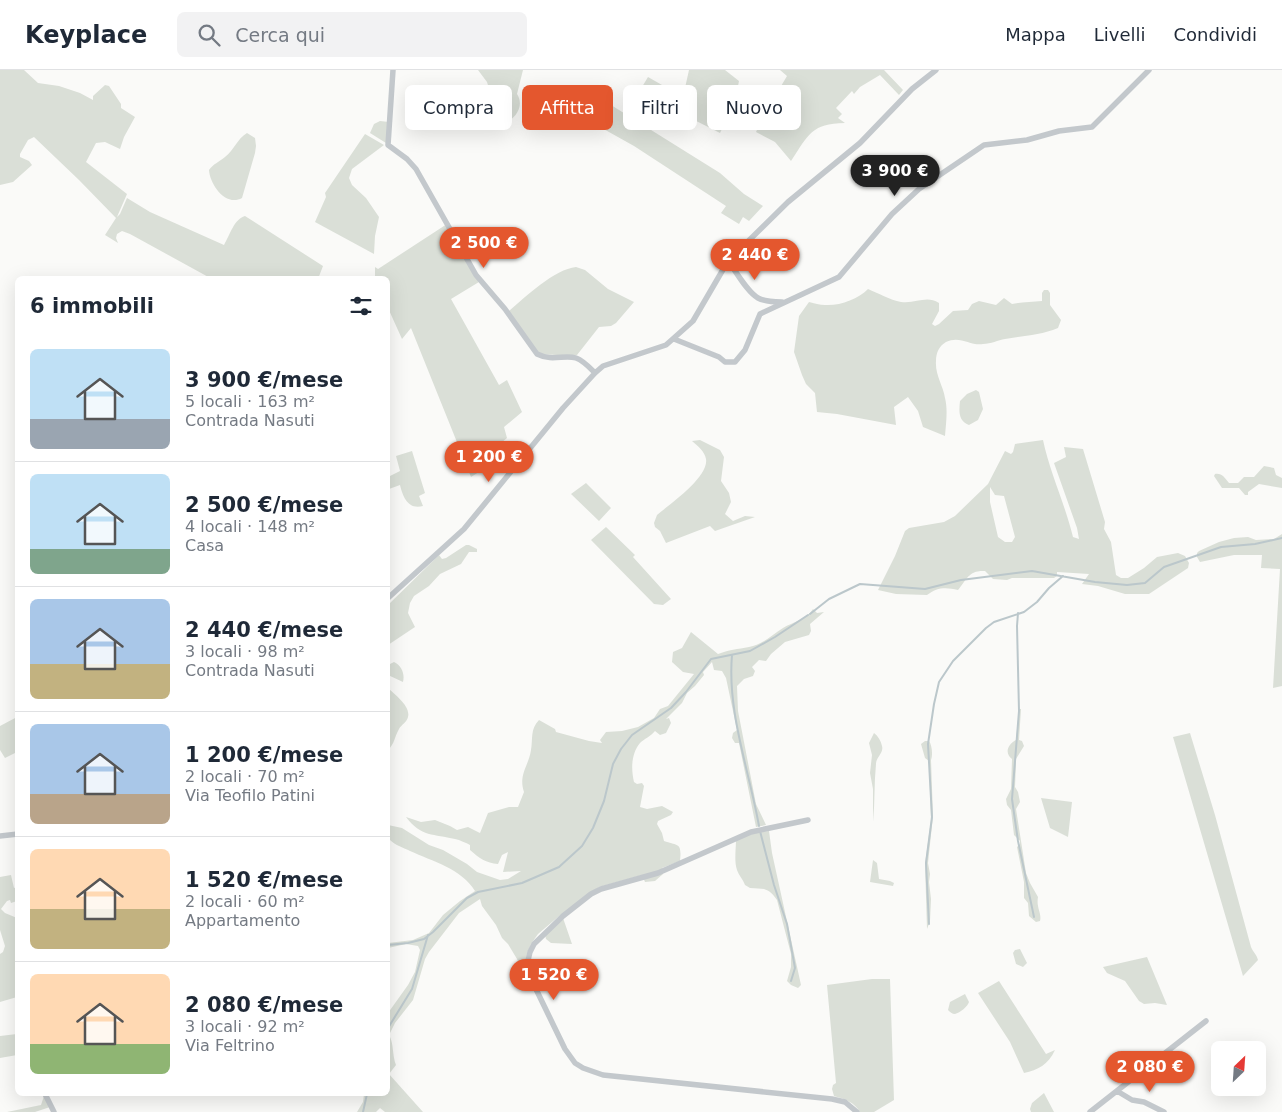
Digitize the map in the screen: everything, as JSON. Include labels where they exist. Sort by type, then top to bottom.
[{"type":"street","points":[[393,70],[388,145],[407,159],[420,174],[476,275],[505,309],[537,354],[545,358],[574,357],[595,373]]},
{"type":"street","points":[[390,596],[464,530],[563,408],[595,373],[603,366],[666,345],[674,338],[693,321],[728,261],[788,202],[860,143],[912,89],[936,70]]},
{"type":"street","points":[[674,338],[719,357],[725,362],[735,362],[745,350],[760,314],[839,277],[892,214],[919,189],[984,145],[1027,140],[1059,131],[1092,127],[1149,70]]},
{"type":"street","points":[[728,261],[749,290],[758,298],[771,302],[784,302]]},
{"type":"street","points":[[808,820],[751,832],[658,873],[600,889],[564,916],[534,944],[527,965],[534,985],[565,1049],[575,1063],[583,1068],[603,1074],[832,1099],[845,1102],[857,1112]]},
{"type":"street","points":[[0,836],[15,834]]},
{"type":"street","points":[[1090,1112],[1206,1021]]},
{"type":"street","points":[[1117,1091],[1132,1100],[1144,1102],[1164,1112]]},
{"type":"street","points":[[46,1096],[54,1112]]},
{"type":"shaded area","points":[[0,70],[24,70],[38,83],[59,86],[80,93],[93,100],[93,96],[105,85],[109,86],[121,104],[121,108],[135,117],[120,149],[105,142],[96,143],[86,162],[127,194],[117,217],[127,198],[150,212],[224,245],[235,224],[245,216],[323,266],[319,276],[207,276],[122,231],[117,234],[118,243],[105,235],[116,218],[34,137],[28,140],[20,154],[20,157],[29,161],[32,165],[13,182],[0,185]]},
{"type":"shaded area","points":[[478,70],[523,70],[517,94],[520,105],[516,115],[512,118],[512,85],[488,85]]},
{"type":"shaded area","points":[[689,70],[725,70],[739,81],[738,85],[707,85],[707,126],[697,121],[697,85],[686,85]]},
{"type":"shaded area","points":[[780,70],[884,70],[903,90],[899,95],[880,75],[860,87],[854,94],[852,91],[836,108],[842,114],[838,118],[845,123],[825,126],[812,132],[791,161],[775,142],[756,132],[757,130],[801,130],[801,85],[782,85],[787,76]]},
{"type":"shaded area","points":[[648,77],[662,85],[643,85]]},
{"type":"shaded area","points":[[613,106],[623,112],[623,130],[651,130],[720,173],[744,194],[763,206],[749,221],[743,217],[739,224],[721,213],[726,206],[634,146],[605,130],[613,130]]},
{"type":"shaded area","points":[[380,121],[389,122],[386,143],[370,133],[374,124]]},
{"type":"shaded area","points":[[247,133],[255,138],[255,153],[242,198],[230,200],[216,188],[212,182],[209,170],[223,159]]},
{"type":"shaded area","points":[[365,134],[384,145],[352,169],[349,178],[352,185],[366,198],[379,217],[374,254],[315,222],[326,197],[325,193]]},
{"type":"shaded area","points":[[447,224],[479,282],[451,299],[499,385],[507,380],[522,412],[504,427],[507,438],[486,455],[490,465],[471,477],[411,328],[402,339],[390,312],[390,276],[375,276],[375,267],[378,269]]},
{"type":"shaded area","points":[[576,267],[585,270],[608,289],[634,302],[616,323],[611,326],[599,327],[577,355],[539,354],[509,311],[550,278]]},
{"type":"shaded area","points":[[868,289],[901,302],[930,300],[939,303],[939,311],[932,324],[935,326],[953,311],[968,310],[972,304],[979,301],[996,305],[1004,298],[1012,304],[1042,301],[1042,293],[1044,290],[1048,290],[1050,293],[1050,305],[1061,320],[1058,328],[1039,334],[986,344],[951,340],[941,346],[938,350],[936,366],[946,403],[945,436],[923,427],[918,411],[908,397],[894,407],[896,425],[817,412],[815,393],[806,384],[794,352],[799,316],[809,302],[823,305],[843,303],[854,299]]},
{"type":"shaded area","points":[[976,390],[979,392],[983,409],[978,420],[969,425],[961,418],[960,401],[967,394]]},
{"type":"shaded area","points":[[700,440],[720,450],[724,457],[721,481],[729,493],[731,502],[725,514],[733,521],[745,516],[755,517],[715,531],[710,526],[666,543],[654,523],[657,515],[688,490],[701,474],[706,459],[701,449],[692,441]]},
{"type":"shaded area","points":[[1043,440],[1073,537],[1079,539],[1077,528],[1054,463],[1066,457],[1064,447],[1083,449],[1105,522],[1104,529],[1111,542],[1116,575],[1121,578],[1128,578],[1157,557],[1178,553],[1185,556],[1189,563],[1188,568],[1149,594],[1125,594],[1098,586],[1082,584],[1089,574],[1057,572],[1057,576],[1054,578],[1012,578],[1007,580],[993,579],[985,571],[980,571],[969,576],[958,590],[942,588],[934,590],[927,595],[896,594],[878,590],[905,531],[909,528],[944,522],[955,516],[988,484],[1005,451],[1011,454],[1015,444]],"holes":[[[990,487],[995,495],[1004,496],[1015,537],[1012,542],[1005,542],[998,537],[990,502]]]},
{"type":"shaded area","points":[[412,451],[425,493],[419,496],[423,506],[413,506],[407,502],[400,485],[390,489],[390,476],[400,471],[396,456]]},
{"type":"shaded area","points":[[1264,466],[1274,468],[1276,475],[1282,478],[1282,488],[1259,484],[1248,492],[1248,495],[1245,495],[1239,488],[1222,488],[1214,476],[1219,474],[1229,483],[1238,483],[1244,477],[1254,477]]},
{"type":"shaded area","points":[[586,483],[611,508],[599,521],[571,494]]},
{"type":"shaded area","points":[[606,527],[635,555],[633,557],[671,599],[663,605],[654,604],[591,540]]},
{"type":"shaded area","points":[[1282,534],[1282,686],[1273,688],[1280,569],[1261,568],[1262,555],[1234,555],[1200,562],[1197,553],[1219,542],[1234,538],[1274,539]]},
{"type":"shaded area","points":[[466,545],[477,549],[477,552],[469,552],[461,564],[440,574],[429,586],[414,596],[408,613],[415,627],[390,644],[390,603],[439,555],[442,559]]},
{"type":"shaded area","points":[[813,609],[817,613],[824,612],[810,624],[811,631],[809,635],[785,642],[766,661],[759,660],[752,667],[755,671],[753,676],[744,679],[737,686],[738,711],[756,804],[766,825],[756,827],[739,743],[735,743],[732,738],[733,733],[737,730],[726,678],[722,671],[714,670],[712,662],[703,672],[704,675],[687,693],[682,703],[666,719],[669,718],[671,723],[666,733],[660,735],[655,731],[642,742],[637,747],[632,762],[634,782],[637,784],[642,783],[644,786],[640,807],[647,809],[662,806],[673,812],[671,815],[658,821],[657,824],[664,841],[680,848],[680,861],[662,868],[663,874],[655,881],[645,882],[642,875],[599,887],[538,934],[527,953],[526,965],[520,966],[496,925],[482,906],[480,899],[459,913],[429,952],[425,959],[413,1000],[395,1023],[390,1033],[390,1010],[415,972],[420,950],[418,946],[406,944],[390,948],[390,943],[413,940],[429,933],[443,915],[475,891],[455,871],[392,842],[390,840],[390,825],[402,828],[429,845],[443,850],[467,864],[477,872],[500,880],[508,879],[521,871],[503,872],[508,852],[502,855],[498,864],[490,863],[470,850],[470,845],[457,839],[428,834],[417,828],[406,817],[421,822],[435,820],[457,830],[468,827],[480,833],[488,813],[509,807],[518,807],[524,792],[522,780],[530,755],[533,731],[539,720],[555,729],[556,732],[602,743],[600,740],[606,732],[638,727],[654,718],[660,709],[668,706],[694,674],[683,672],[672,662],[673,652],[682,648],[691,632],[718,654],[758,644],[783,628],[804,618]]},
{"type":"shaded area","points":[[394,662],[402,670],[403,682],[390,676],[390,664]]},
{"type":"shaded area","points":[[390,690],[401,701],[408,713],[407,719],[399,729],[390,747]]},
{"type":"shaded area","points":[[1019,709],[1021,709],[1019,740],[1022,741],[1024,746],[1016,759],[1015,787],[1020,802],[1016,809],[1026,873],[1038,897],[1040,921],[1036,922],[1029,916],[1028,903],[1024,898],[1024,882],[1017,847],[1020,841],[1014,835],[1011,810],[1007,805],[1006,799],[1011,789],[1012,759],[1008,754],[1008,749],[1016,740]]},
{"type":"shaded area","points":[[15,718],[15,753],[5,758],[0,750],[0,726]]},
{"type":"shaded area","points":[[874,733],[880,740],[882,748],[876,764],[873,822],[873,789],[870,773],[872,755],[869,743]]},
{"type":"shaded area","points":[[1190,733],[1215,815],[1251,947],[1258,960],[1243,976],[1173,737]]},
{"type":"shaded area","points":[[929,741],[932,750],[933,816],[928,863],[931,899],[930,921],[927,929],[925,864],[931,820],[929,761],[925,758],[921,744]]},
{"type":"shaded area","points":[[1041,798],[1072,802],[1068,837],[1050,828]]},
{"type":"shaded area","points":[[769,831],[772,853],[801,985],[798,988],[787,981],[791,967],[791,954],[777,900],[768,891],[750,888],[745,885],[736,866],[736,839],[758,832]]},
{"type":"shaded area","points":[[873,860],[877,863],[879,879],[894,883],[893,886],[870,882]]},
{"type":"shaded area","points":[[11,875],[15,888],[15,902],[11,903],[10,900],[7,901],[1,909],[15,917],[15,998],[0,1002],[0,954],[5,946],[0,930],[0,877]]},
{"type":"shaded area","points":[[563,918],[572,944],[551,943],[546,939],[545,935]]},
{"type":"shaded area","points":[[1020,949],[1027,963],[1023,967],[1016,964],[1013,953],[1015,950]]},
{"type":"shaded area","points":[[1147,957],[1167,1005],[1144,1004],[1139,1001],[1125,981],[1107,973],[1103,967]]},
{"type":"shaded area","points":[[872,979],[890,979],[894,1100],[874,1112],[860,1112],[849,1101],[834,1096],[832,1089],[836,1083],[827,985]]},
{"type":"shaded area","points":[[999,981],[1046,1054],[1055,1050],[1046,1063],[1034,1070],[1024,1073],[1010,1042],[978,993]]},
{"type":"shaded area","points":[[965,994],[969,1002],[967,1005],[957,1013],[950,1012],[948,1010],[950,1002]]},
{"type":"shaded area","points":[[15,1034],[15,1055],[0,1058],[0,1036]]},
{"type":"shaded area","points":[[390,1037],[392,1042],[396,1065],[390,1073]]},
{"type":"shaded area","points":[[390,1075],[423,1112],[385,1112],[380,1108],[376,1112],[357,1112],[363,1102],[364,1096],[390,1096]]},
{"type":"shaded area","points":[[1044,1093],[1054,1112],[1031,1112],[1032,1103]]},
{"type":"shaded area","points":[[44,1096],[50,1107],[35,1112],[7,1112],[41,1105]]},
{"type":"waterway","points":[[810,614],[829,599],[860,584],[925,589],[961,580],[1032,571],[1095,582],[1127,585],[1145,583],[1164,567],[1221,547],[1255,544],[1282,538]]},
{"type":"waterway","points":[[929,924],[926,863],[932,817],[928,744],[939,682],[953,661],[986,628],[994,622],[1024,612],[1063,576]]},
{"type":"waterway","points":[[1018,613],[1019,711],[1012,799],[1018,841],[1034,917]]},
{"type":"waterway","points":[[390,945],[424,939],[467,898],[478,892],[522,883],[559,867],[582,846],[593,828],[604,801],[613,764],[621,749],[632,735],[671,708],[686,692],[711,659],[750,651],[808,615]]},
{"type":"waterway","points":[[732,655],[731,676],[736,719],[759,826]]},
{"type":"waterway","points":[[760,831],[774,885],[787,924],[795,968],[791,981]]},
{"type":"waterway","points":[[390,1025],[412,989],[428,935]]},
{"type":"waterway","points":[[363,1112],[367,1096]]}]
